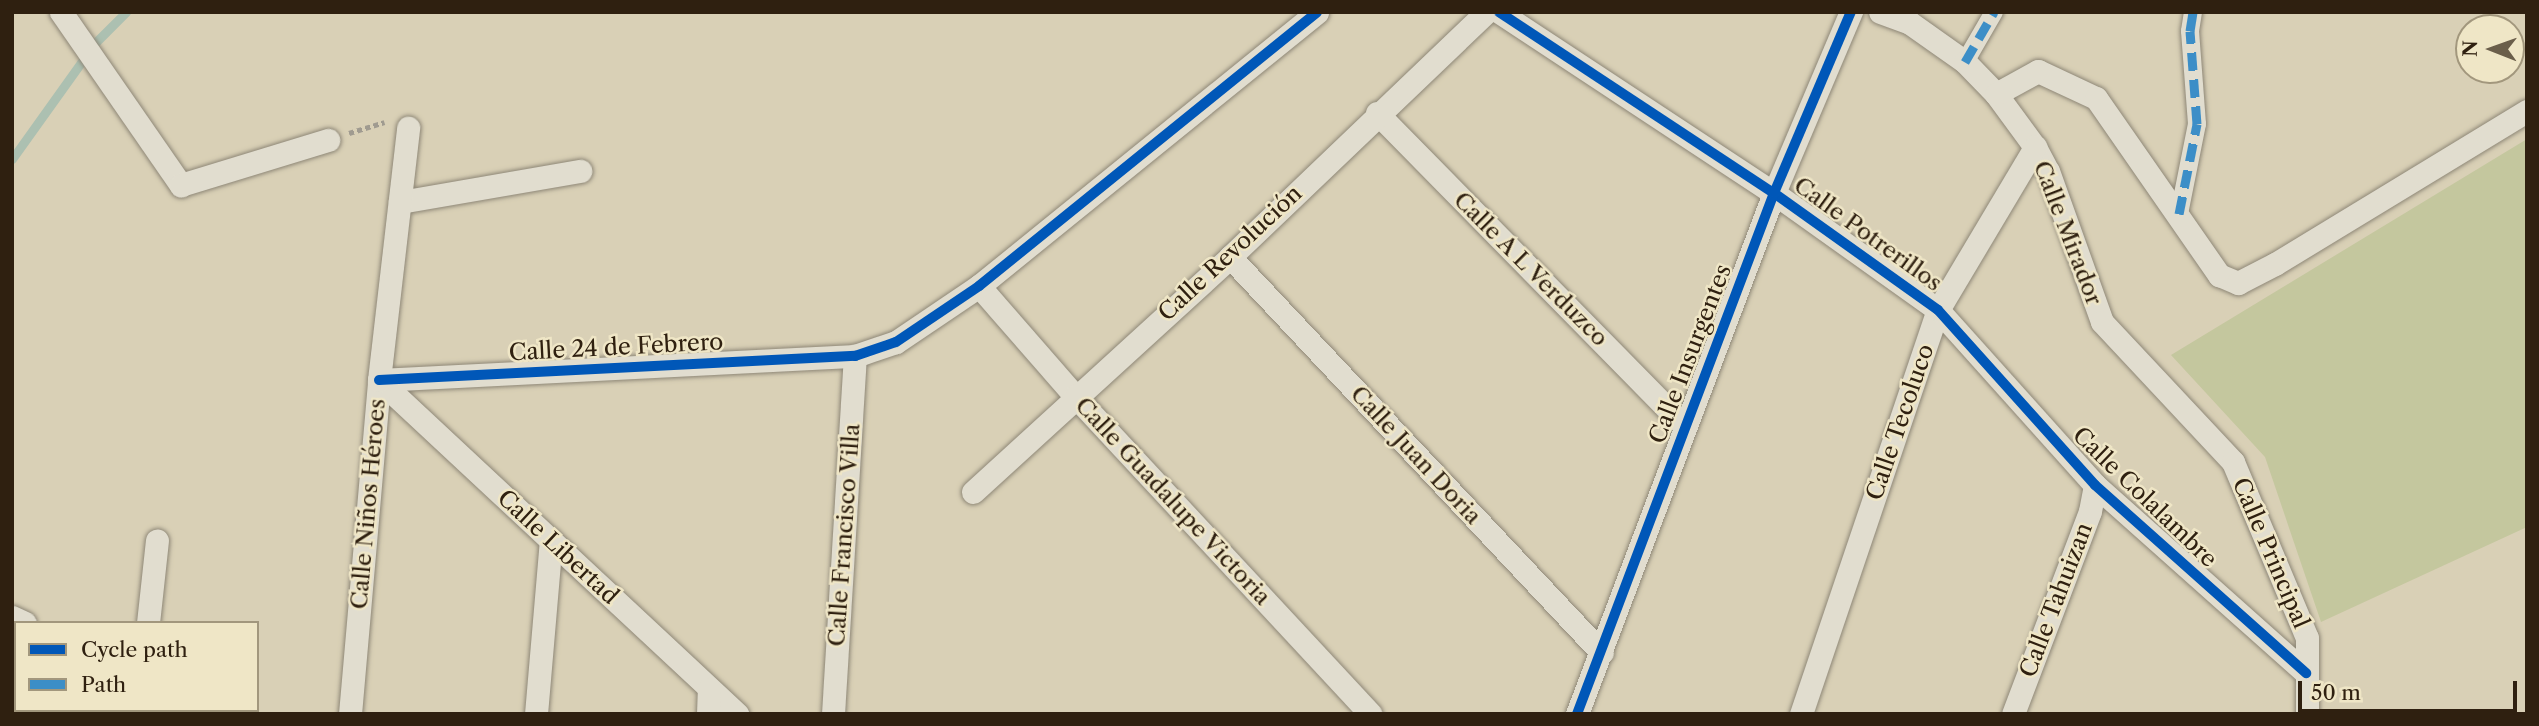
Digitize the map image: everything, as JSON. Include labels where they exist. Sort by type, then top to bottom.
[{"type":"street","points":[[61,12],[181,185],[328,140]]},
{"type":"street","name":"Calle 24 de Febrero","points":[[379,380],[855,356],[896,342],[979,286],[1317,12]]},
{"type":"street","name":"Calle Revolución","points":[[973,492],[1230,257],[1377,113],[1486,12]]},
{"type":"street","name":"Calle Potrerillos","points":[[1499,12],[1774,193],[1938,310]]},
{"type":"street","name":"Calle Insurgentes","points":[[1577,714],[1774,193],[1851,12]]},
{"type":"street","name":"Calle Mirador","points":[[1880,12],[1910,23],[1965,62],[1996,94],[2035,147],[2048,171],[2102,322],[2186,410]]},
{"type":"street","points":[[1965,62],[1994,12]]},
{"type":"street","points":[[2179,214],[2197,124],[2190,31],[2193,12]]},
{"type":"street","points":[[1996,94],[2038,71],[2096,98],[2219,275],[2238,283],[2275,264],[2527,111]]},
{"type":"street","name":"Calle A L Verduzco","points":[[1377,113],[1685,426]]},
{"type":"street","name":"Calle Niños Héroes","points":[[350,714],[379,380],[408,128]]},
{"type":"street","name":"Calle Tecoluco","points":[[1801,714],[1938,310],[2035,147]]},
{"type":"street","points":[[400,202],[580,171]]},
{"type":"street","name":"Calle Juan Doria","points":[[1230,257],[1602,653]]},
{"type":"street","name":"Calle Guadalupe Victoria","points":[[979,286],[1075,396],[1371,714]]},
{"type":"street","name":"Calle Colalambre","points":[[1938,310],[2095,485],[2306,673]]},
{"type":"street","name":"Calle Francisco Villa","points":[[833,714],[855,356]]},
{"type":"street","name":"Calle Libertad","points":[[379,380],[737,714]]},
{"type":"street","name":"Calle Principal","points":[[2186,410],[2233,463],[2307,638],[2307,714]]},
{"type":"street","name":"Calle Tahuizan","points":[[2013,714],[2090,511],[2095,485]]},
{"type":"street","points":[[148,621],[157,540]]},
{"type":"street","points":[[536,714],[551,540]]},
{"type":"street","points":[[708,714],[709,689]]},
{"type":"path","points":[[328,140],[390,120],[401,119],[408,128]]},
{"type":"green space","points":[[2527,139],[2527,527],[2321,622],[2265,457],[2171,355]]},
{"type":"waterway","points":[[12,159],[95,43],[126,12]]},
{"type":"marked path","points":[[1965,62],[1994,12]]},
{"type":"marked path","points":[[2179,214],[2197,124],[2190,31],[2193,12]]},
{"type":"cycle path","points":[[379,380],[855,356],[896,342],[979,286],[1317,12]]},
{"type":"cycle path","points":[[1499,12],[1774,193],[1938,310],[2095,485],[2306,673]]},
{"type":"cycle path","points":[[1577,714],[1774,193],[1851,12]]}]
